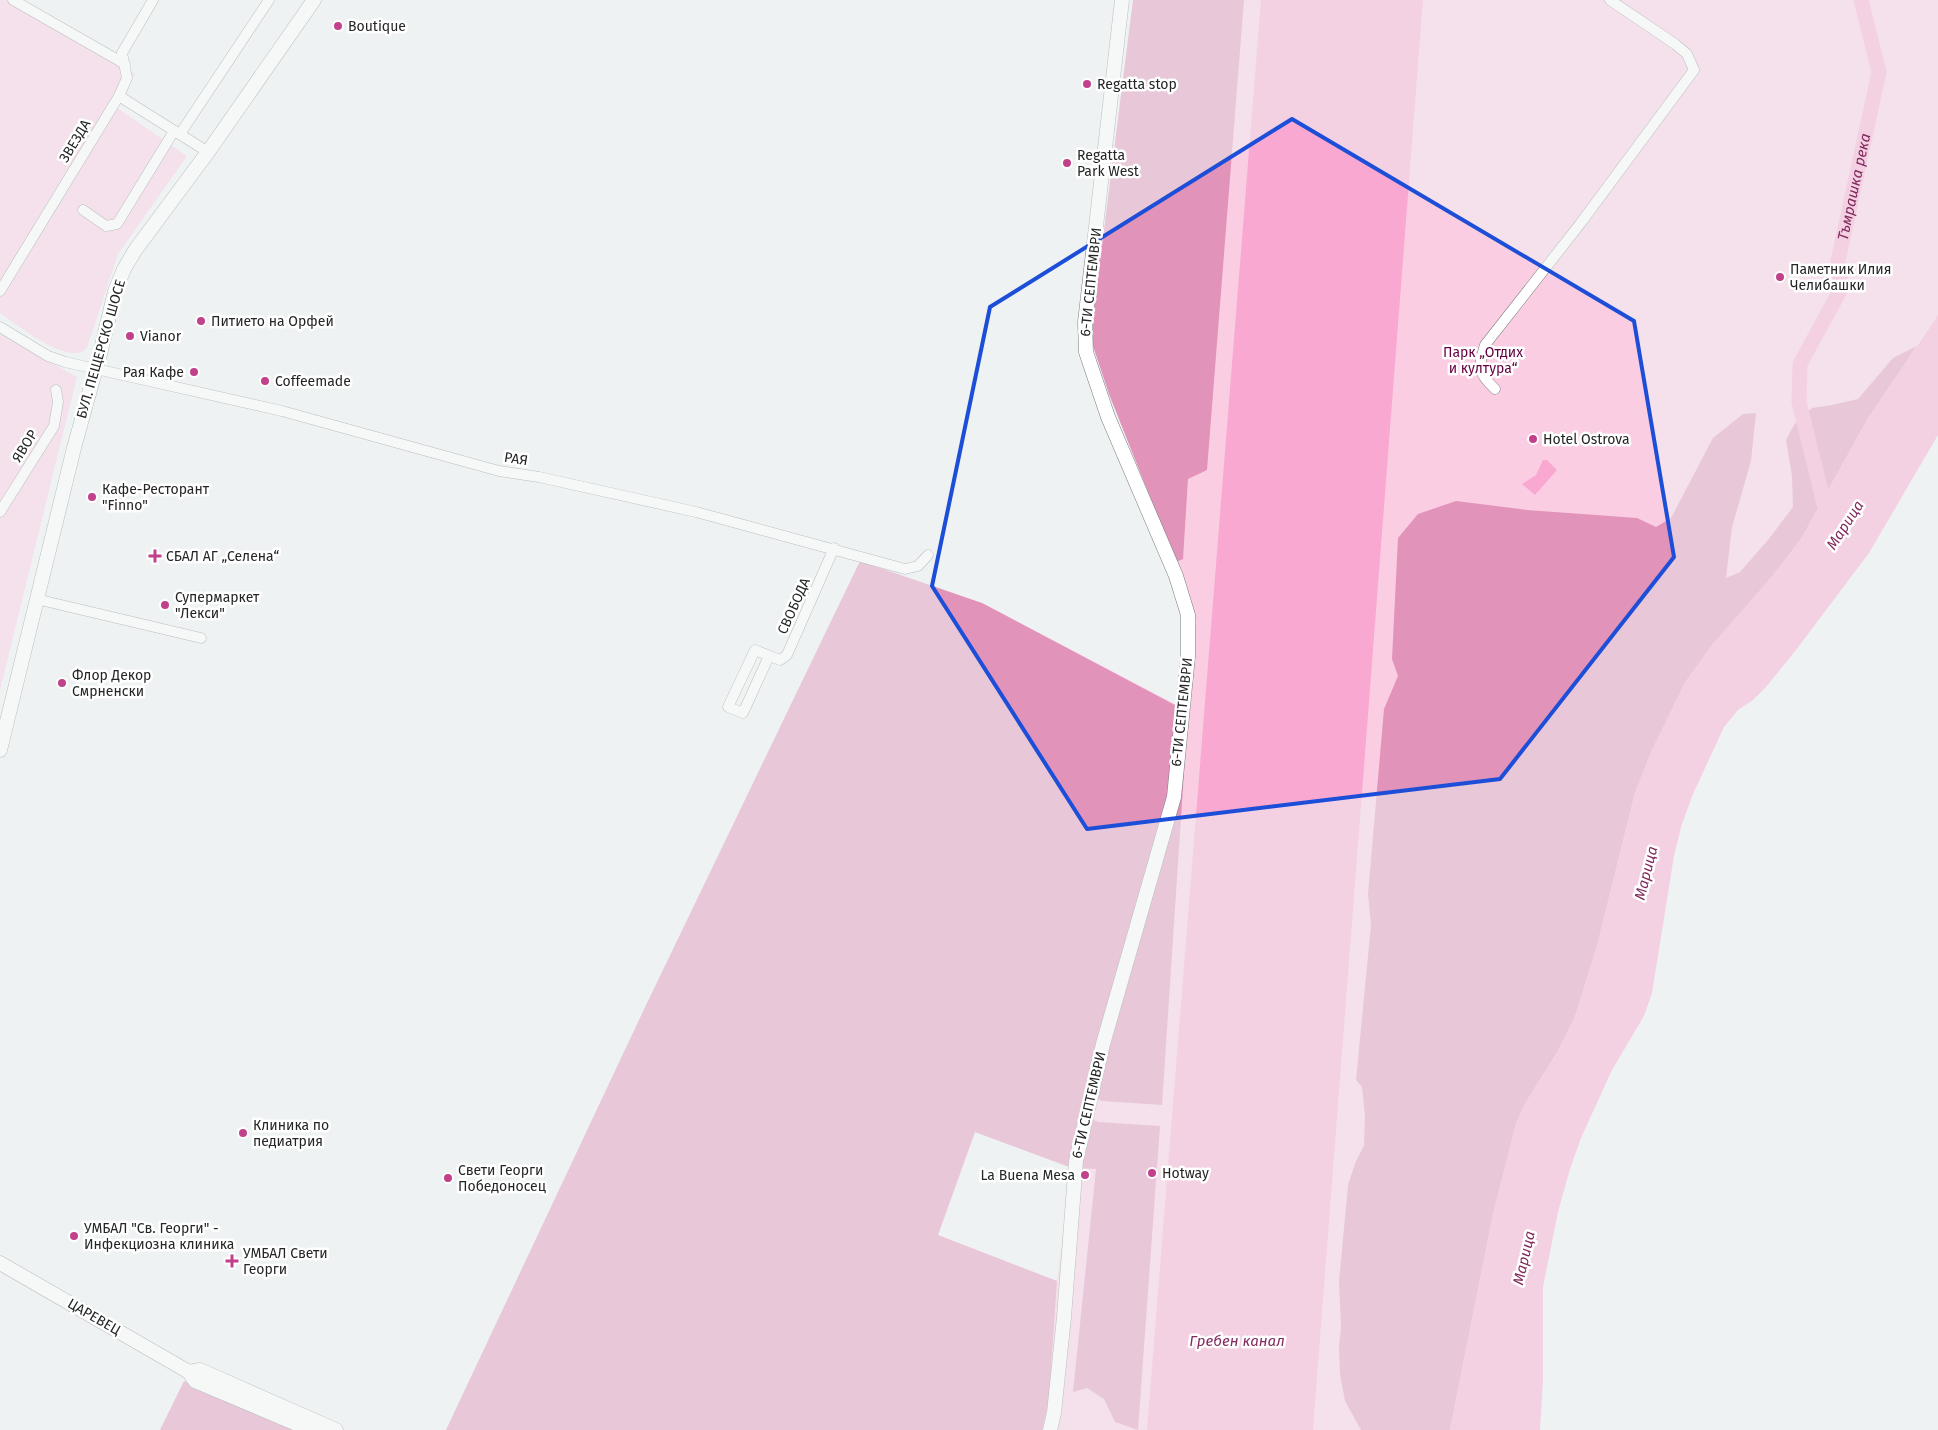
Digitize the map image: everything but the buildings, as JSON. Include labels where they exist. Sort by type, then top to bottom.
[{"type":"street","points":[[13,0],[125,64]]},
{"type":"street","name":"ЗВЕЗДА","points":[[0,291],[119,96],[126,78],[122,53],[153,0]]},
{"type":"street","points":[[83,210],[106,226],[117,224],[177,133],[270,0]]},
{"type":"street","name":"БУЛ. ПЕЩЕРСКО ШОСЕ","points":[[0,750],[2,731],[74,448],[115,291],[124,269],[136,248],[208,152],[314,0]]},
{"type":"street","name":"6-ТИ СЕПТЕМВРИ","points":[[1050,1430],[1054,1414],[1064,1317],[1076,1161],[1104,1044],[1174,797],[1188,656],[1188,615],[1176,576],[1108,417],[1085,344],[1085,322],[1122,0]]},
{"type":"street","points":[[1496,389],[1483,377],[1481,369],[1481,359],[1485,345],[1580,224],[1694,70],[1687,54],[1675,44],[1610,0]]},
{"type":"street","points":[[119,96],[208,152]]},
{"type":"street","points":[[0,327],[48,356],[65,362],[96,368]]},
{"type":"street","name":"РАЯ","points":[[96,368],[282,411],[499,471],[539,476],[678,508],[834,548],[905,569],[918,566],[928,555]]},
{"type":"street","name":"ЯВОР","points":[[0,512],[54,426],[58,402],[56,390]]},
{"type":"street","name":"СВОБОДА","points":[[769,656],[743,713],[728,707],[755,650],[780,660],[787,655],[834,548]]},
{"type":"street","points":[[36,599],[202,638]]},
{"type":"street","name":"ЦАРЕВЕЦ","points":[[0,1263],[189,1372],[195,1381],[311,1430]]},
{"type":"street","name":"ЦАРЕВЕЦ","points":[[189,1372],[200,1370],[336,1430]]},
{"type":"highlighted area","points":[[1292,119],[1634,321],[1674,557],[1500,779],[1087,829],[932,586],[990,307]]},
{"type":"green space","points":[[0,0],[6,0],[135,74],[116,107],[187,156],[118,254],[87,348],[79,353],[68,353],[56,349],[0,313]]},
{"type":"green space","name":"Парк „Отдих и култура“","points":[[1133,0],[1938,0],[1938,315],[1887,388],[1525,1104],[1450,1430],[446,1430],[647,1003],[982,603],[1188,711],[1196,621],[1176,562],[1109,394],[1093,346],[1093,317]],"holes":[[[975,1132],[1072,1168],[1057,1281],[938,1235]]]},
{"type":"green space","points":[[0,334],[77,377],[0,690]]},
{"type":"shaded area","points":[[1133,0],[1244,0],[1207,470],[1188,479],[1183,559],[1176,562],[1109,394],[1093,346],[1093,317]]},
{"type":"shaded area","points":[[1917,346],[1867,420],[1801,539],[1770,579],[1713,644],[1686,681],[1652,750],[1635,793],[1597,946],[1575,1017],[1558,1051],[1525,1104],[1516,1124],[1493,1214],[1450,1430],[1361,1430],[1345,1401],[1340,1374],[1339,1346],[1341,1327],[1339,1282],[1348,1185],[1356,1161],[1364,1146],[1365,1115],[1362,1087],[1356,1080],[1371,925],[1368,894],[1384,709],[1398,676],[1392,659],[1398,538],[1418,514],[1456,501],[1527,510],[1637,518],[1656,527],[1671,518],[1713,438],[1743,414],[1756,413],[1751,461],[1732,527],[1726,578],[1740,572],[1793,507],[1792,476],[1786,440],[1794,425],[1812,408],[1858,399],[1893,358]]},
{"type":"shaded area","points":[[860,561],[982,603],[1188,712],[1162,1105],[1102,1101],[1085,1094],[1079,1115],[1099,1122],[1160,1126],[1138,1430],[1115,1422],[1104,1399],[1087,1388],[1073,1392],[1096,1169],[1072,1168],[975,1132],[938,1235],[1057,1281],[1049,1399],[1042,1430],[446,1430],[647,1003]]},
{"type":"shaded area","points":[[184,1381],[298,1430],[160,1430]]},
{"type":"water","name":"Гребен канал","points":[[1261,0],[1423,0],[1313,1430],[1147,1430]]},
{"type":"water","name":"Марица","points":[[1938,315],[1938,435],[1869,553],[1766,687],[1753,700],[1738,710],[1724,727],[1693,794],[1682,824],[1674,856],[1652,993],[1644,1016],[1612,1070],[1581,1138],[1558,1212],[1543,1287],[1543,1380],[1540,1430],[1450,1430],[1493,1214],[1516,1124],[1525,1104],[1558,1051],[1575,1017],[1597,946],[1635,793],[1652,750],[1686,681],[1713,644],[1770,579],[1801,539],[1867,420]]},
{"type":"water","points":[[1543,460],[1547,460],[1557,470],[1535,495],[1522,484],[1536,475]]},
{"type":"waterway","name":"Тъмрашка река","points":[[1828,520],[1799,402],[1800,364],[1841,289],[1838,261],[1879,72],[1861,0]]},
{"type":"place","name":"Boutique","points":[[338,26]]},
{"type":"place","name":"Regatta stop","points":[[1087,84]]},
{"type":"place","name":"Regatta Park West","points":[[1067,163]]},
{"type":"place","name":"Паметник Илия Челибашки","points":[[1780,277]]},
{"type":"place","name":"Питието на Орфей","points":[[201,321]]},
{"type":"place","name":"Vianor","points":[[130,336]]},
{"type":"place","name":"Рая Кафе","points":[[194,372]]},
{"type":"place","name":"Coffeemade","points":[[265,381]]},
{"type":"place","name":"Hotel Ostrova","points":[[1533,439]]},
{"type":"place","name":"Кафе-Ресторант \"Finno\"","points":[[92,497]]},
{"type":"place","name":"СБАЛ АГ „Селена“","points":[[155,556]]},
{"type":"place","name":"Супермаркет \"Лекси\"","points":[[165,605]]},
{"type":"place","name":"Флор Декор Смрненски","points":[[62,683]]},
{"type":"place","name":"Клиника по педиатрия","points":[[243,1133]]},
{"type":"place","name":"Hotway","points":[[1152,1173]]},
{"type":"place","name":"La Buena Mesa","points":[[1085,1175]]},
{"type":"place","name":"Свети Георги Победоносец","points":[[448,1178]]},
{"type":"place","name":"УМБАЛ \"Св. Георги\" - Инфекциозна клиника","points":[[74,1236]]},
{"type":"place","name":"УМБАЛ Свети Георги","points":[[232,1261]]}]
